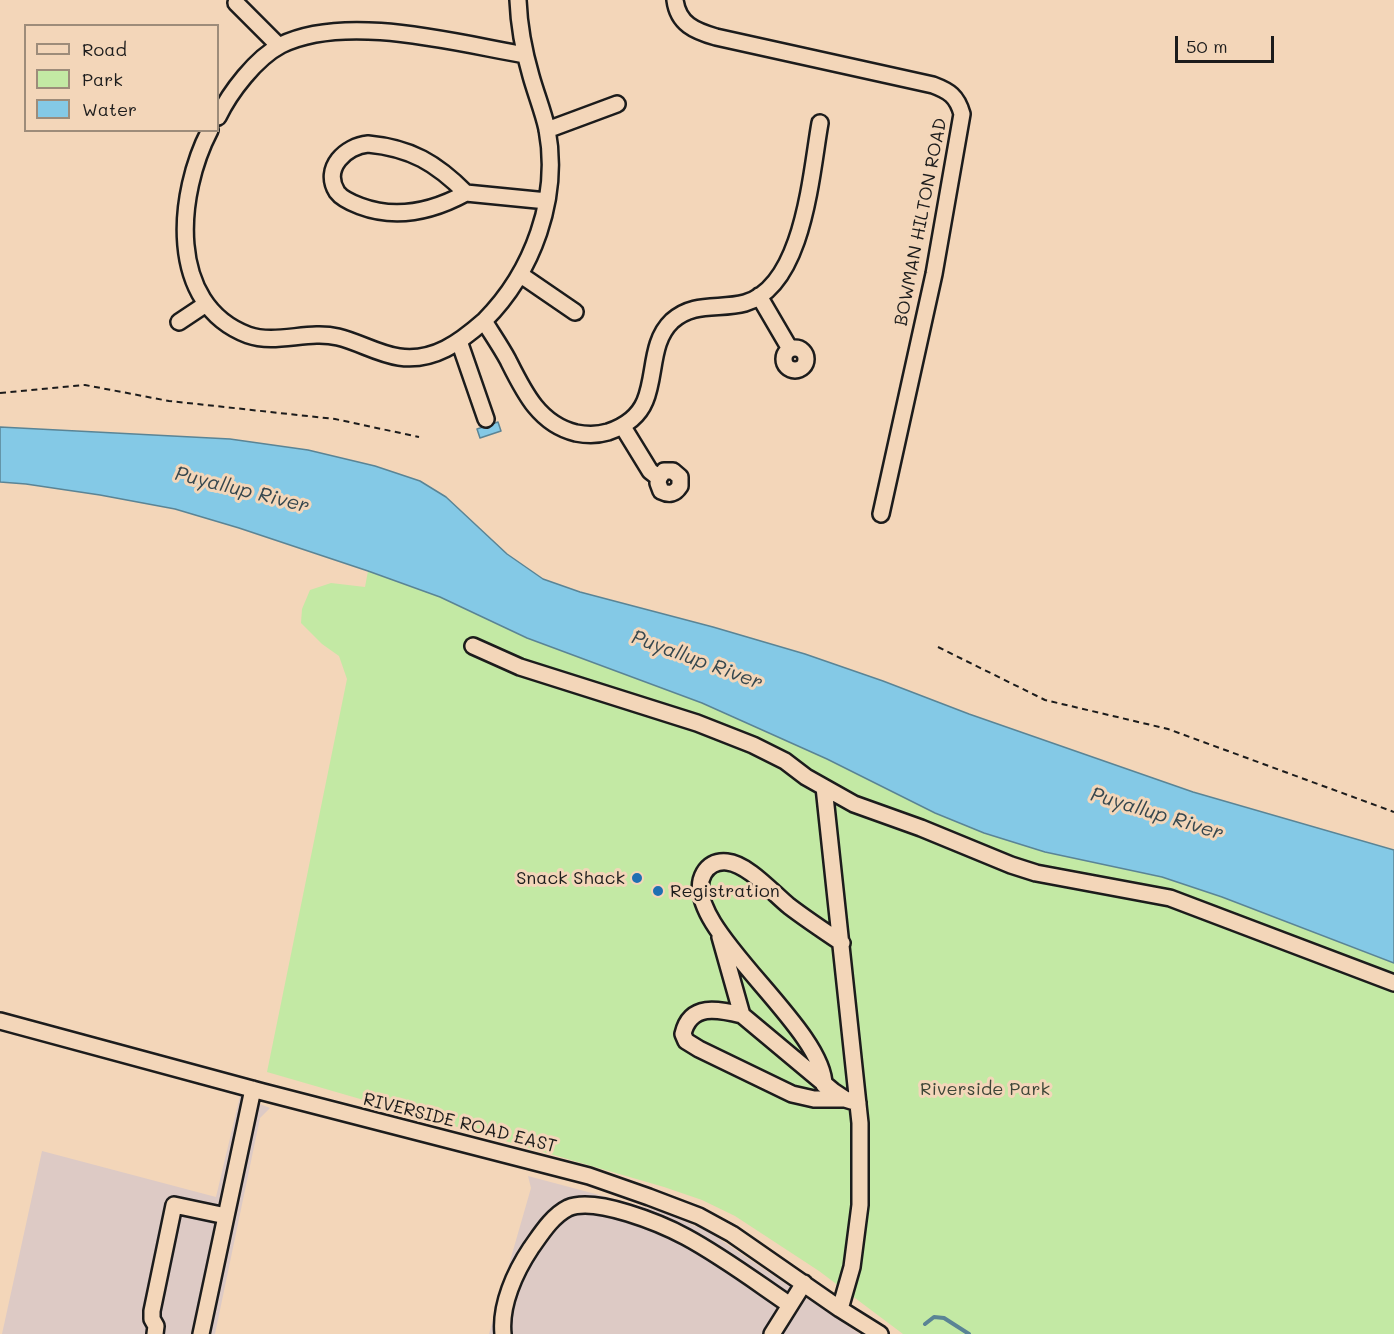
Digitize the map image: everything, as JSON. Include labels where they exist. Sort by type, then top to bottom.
[{"type":"street","points":[[209,132],[197,163],[186,212],[189,267],[196,288],[206,304],[233,327],[263,339],[313,334],[339,337],[400,357],[424,356],[445,351],[484,321],[521,275],[535,246],[547,201],[550,173],[547,130],[525,55],[518,0]]},
{"type":"street","name":"BOWMAN HILTON ROAD","points":[[675,0],[680,15],[688,26],[696,31],[933,85],[951,93],[960,107],[962,114],[934,274],[881,514]]},
{"type":"street","points":[[236,3],[279,46]]},
{"type":"street","points":[[219,115],[242,80],[256,64],[279,46],[323,32],[364,31],[408,35],[525,55]]},
{"type":"street","points":[[547,130],[617,104]]},
{"type":"street","points":[[484,321],[507,359],[520,387],[536,410],[546,419],[562,428],[584,435],[601,434],[623,427],[643,405],[649,390],[660,337],[672,321],[691,309],[737,305],[759,296],[772,286],[784,269],[798,240],[820,123]]},
{"type":"street","points":[[466,193],[449,176],[423,158],[382,146],[357,145],[348,149],[335,164],[333,174],[338,192],[344,198],[359,206],[380,211],[402,213],[420,211],[450,202],[466,193],[547,201]]},
{"type":"street","points":[[521,275],[575,312]]},
{"type":"street","points":[[759,296],[790,349]]},
{"type":"street","points":[[179,322],[206,304]]},
{"type":"street","points":[[459,341],[486,419]]},
{"type":"street","points":[[623,427],[650,471],[658,478]]},
{"type":"street","points":[[473,646],[520,667],[697,723],[753,745],[785,761],[854,804],[921,828],[1011,865],[1036,873],[1170,898],[1394,983]]},
{"type":"street","points":[[824,787],[842,944],[851,1101],[860,1123],[860,1205],[852,1267],[840,1309]]},
{"type":"street","points":[[825,1084],[820,1065],[806,1042],[770,993],[719,934],[710,920],[702,903],[700,887],[702,876],[709,866],[717,862],[739,865],[789,906],[842,944]]},
{"type":"street","points":[[719,934],[742,1015]]},
{"type":"street","points":[[717,1010],[742,1015],[825,1084],[851,1101],[814,1099],[792,1094],[692,1046],[683,1034],[687,1021],[696,1013],[717,1010]]},
{"type":"street","name":"RIVERSIDE ROAD EAST","points":[[1,1022],[589,1176],[649,1197],[699,1216],[732,1234],[880,1334]]},
{"type":"street","points":[[201,1334],[253,1089]]},
{"type":"street","points":[[154,1334],[156,1326],[152,1319],[152,1311],[174,1205],[226,1216]]},
{"type":"street","points":[[503,1334],[505,1309],[511,1287],[526,1256],[542,1231],[557,1216],[569,1208],[583,1206],[619,1210],[683,1236],[790,1305]]},
{"type":"street","points":[[772,1334],[804,1283]]},
{"type":"path","points":[[0,393],[85,385],[169,401],[335,419],[419,437]]},
{"type":"path","points":[[938,647],[1045,700],[1168,729],[1394,812]]},
{"type":"shaded area","points":[[240,1096],[270,1108],[260,1118],[215,1334],[2,1334],[42,1151],[216,1197]]},
{"type":"shaded area","points":[[528,1176],[663,1212],[709,1232],[860,1334],[489,1334],[531,1188]]},
{"type":"green space","name":"Riverside Park","points":[[368,571],[440,597],[527,638],[702,703],[827,759],[935,813],[984,833],[1045,852],[1162,877],[1222,897],[1394,963],[1394,1334],[903,1334],[819,1271],[735,1216],[702,1200],[267,1072],[347,679],[339,656],[322,644],[301,623],[302,609],[310,590],[331,583],[365,587]]},
{"type":"water","points":[[498,422],[501,431],[480,438],[477,429]]},
{"type":"water","name":"Puyallup River","points":[[0,427],[230,439],[308,450],[375,466],[420,481],[446,497],[507,554],[543,579],[580,592],[805,654],[1193,792],[1394,850],[1394,963],[1222,897],[1162,877],[1045,852],[984,833],[935,813],[827,759],[702,703],[527,638],[440,597],[368,571],[175,509],[100,495],[0,482]]},
{"type":"waterway","points":[[925,1324],[934,1317],[944,1318],[969,1334]]},
{"type":"place","name":"Snack Shack","points":[[637,878]]},
{"type":"place","name":"Registration","points":[[658,891]]}]
